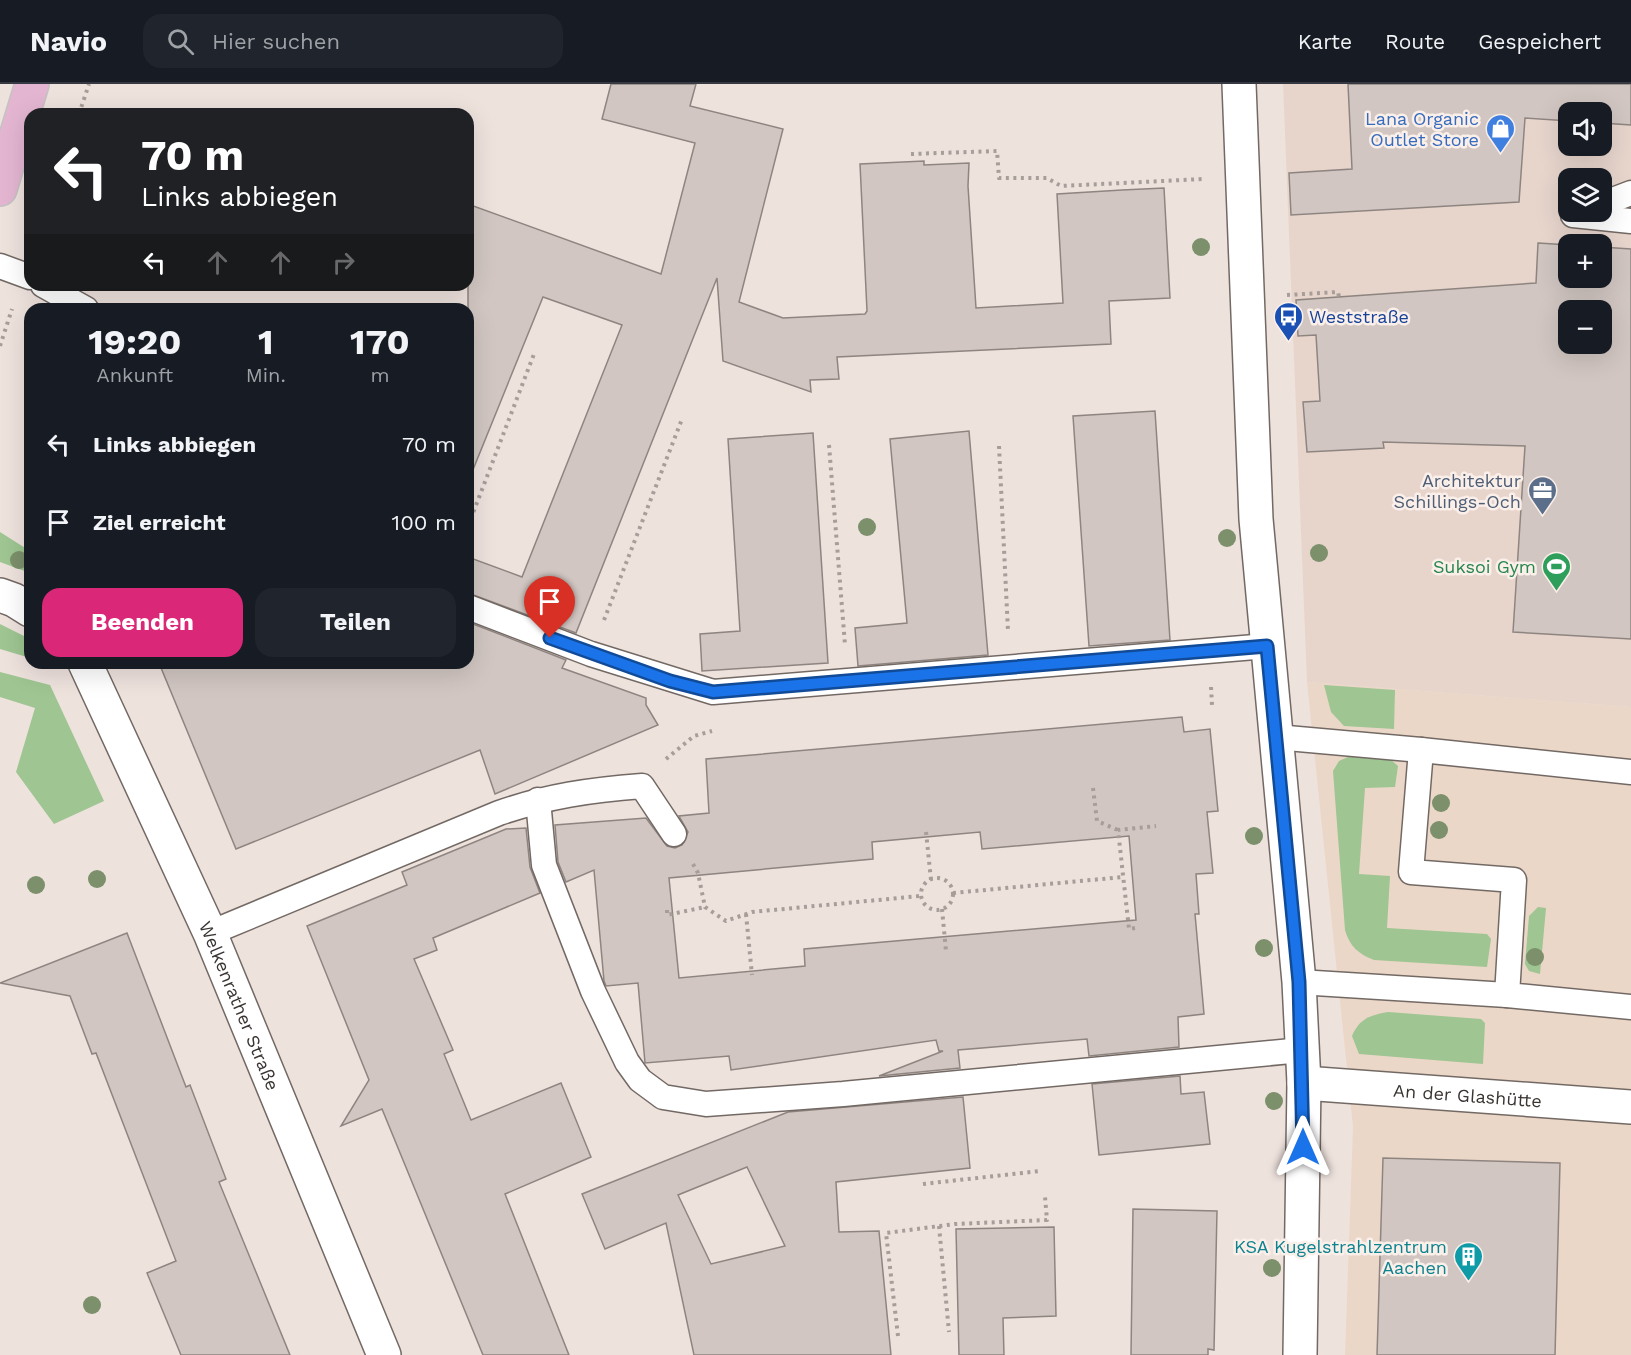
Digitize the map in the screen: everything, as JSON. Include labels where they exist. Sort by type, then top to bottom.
[{"type":"main road","points":[[25,108],[32,84]]},
{"type":"main road","points":[[0,189],[24,110]]},
{"type":"street","points":[[1239,84],[1256,519],[1299,982],[1304,1083],[1300,1355]]},
{"type":"street","points":[[0,595],[24,606]]},
{"type":"street","name":"Welkenrather Straße","points":[[88,669],[210,933],[384,1355]]},
{"type":"street","name":"An der Glashütte","points":[[1304,1083],[1631,1107]]},
{"type":"lane","points":[[1612,200],[1631,193]]},
{"type":"lane","points":[[1612,219],[1631,221]]},
{"type":"lane","points":[[0,266],[24,275]]},
{"type":"lane","points":[[54,291],[76,303]]},
{"type":"lane","points":[[474,609],[591,654],[713,692],[1267,646]]},
{"type":"lane","points":[[1276,737],[1631,772]]},
{"type":"lane","points":[[1421,750],[1411,872],[1514,880],[1507,995]]},
{"type":"lane","points":[[210,933],[499,813],[538,800],[582,790],[642,786],[674,834]]},
{"type":"lane","points":[[538,800],[544,866],[593,991],[627,1062],[640,1080],[663,1097],[706,1104],[831,1095],[1302,1050]]},
{"type":"lane","points":[[1299,982],[1507,995],[1631,1007]]},
{"type":"path","points":[[81,108],[89,84]]},
{"type":"path","points":[[911,154],[997,151],[999,178],[1047,178],[1061,186],[1242,177]]},
{"type":"path","points":[[1293,295],[1338,292],[1339,297]]},
{"type":"path","points":[[474,510],[534,354]]},
{"type":"path","points":[[591,654],[682,420]]},
{"type":"path","points":[[829,445],[848,681]]},
{"type":"path","points":[[999,446],[1010,668]]},
{"type":"path","points":[[1199,687],[1211,686],[1212,705]]},
{"type":"path","points":[[642,786],[682,744],[694,736],[720,730]]},
{"type":"path","points":[[1094,788],[1097,821],[1118,830],[1156,826]]},
{"type":"path","points":[[1118,830],[1129,929],[1135,928]]},
{"type":"path","points":[[926,832],[931,880]]},
{"type":"path","points":[[674,834],[698,873],[705,907],[726,921],[746,914],[920,896]]},
{"type":"path","points":[[952,893],[1123,878]]},
{"type":"path","points":[[931,880],[945,881],[952,893],[950,904],[942,909],[930,909],[920,896],[923,886],[931,880]]},
{"type":"path","points":[[667,910],[667,915],[674,915],[705,907]]},
{"type":"path","points":[[942,909],[946,951]]},
{"type":"path","points":[[746,914],[752,975]]},
{"type":"path","points":[[923,1184],[1040,1171]]},
{"type":"path","points":[[898,1336],[886,1233],[939,1226],[1047,1220],[1045,1197]]},
{"type":"path","points":[[939,1226],[949,1332]]},
{"type":"shaded area","points":[[1283,84],[1631,84],[1631,707],[1307,682]]},
{"type":"shaded area","points":[[1307,682],[1631,707],[1631,1355],[1345,1355],[1353,1127]]},
{"type":"green space","points":[[0,532],[24,547],[24,571],[0,562]]},
{"type":"green space","points":[[0,624],[24,636],[24,656],[0,649]]},
{"type":"green space","points":[[0,672],[50,685],[104,801],[54,824],[16,772],[35,708],[0,697]]},
{"type":"green space","points":[[1324,685],[1395,690],[1394,729],[1344,726],[1331,712]]},
{"type":"green space","points":[[1350,756],[1390,759],[1398,766],[1395,787],[1365,788],[1359,874],[1390,876],[1387,928],[1487,934],[1491,939],[1487,967],[1374,960],[1352,945],[1345,930],[1333,771],[1339,761]]},
{"type":"green space","points":[[1538,907],[1546,908],[1540,974],[1529,971],[1525,964],[1529,916]]},
{"type":"green space","points":[[1388,1012],[1481,1019],[1485,1023],[1483,1064],[1359,1054],[1352,1036],[1358,1026],[1371,1016]]},
{"type":"building","points":[[611,84],[696,84],[690,106],[783,129],[739,302],[783,318],[865,314],[867,311],[860,164],[924,161],[924,165],[969,163],[968,186],[976,308],[1063,303],[1057,194],[1164,188],[1170,298],[1109,301],[1111,344],[837,357],[839,379],[810,380],[811,392],[723,361],[717,278],[576,633],[474,595],[474,559],[522,577],[622,325],[543,297],[474,467],[474,303],[468,303],[468,291],[474,291],[474,206],[661,274],[695,143],[602,119]]},
{"type":"building","points":[[1348,84],[1631,84],[1631,125],[1612,124],[1612,102],[1558,102],[1558,120],[1525,118],[1519,202],[1291,215],[1289,173],[1352,169]]},
{"type":"building","points":[[1538,243],[1558,244],[1558,288],[1612,288],[1612,248],[1631,249],[1631,639],[1513,632],[1525,446],[1383,442],[1384,448],[1307,452],[1303,402],[1320,401],[1316,335],[1298,336],[1296,300],[1536,283]]},
{"type":"building","points":[[1155,411],[1170,640],[1089,646],[1073,416]]},
{"type":"building","points":[[969,431],[988,655],[858,666],[855,628],[907,623],[890,439]]},
{"type":"building","points":[[813,433],[828,663],[702,671],[700,634],[740,631],[728,439]]},
{"type":"building","points":[[474,624],[566,660],[562,668],[646,698],[646,705],[658,725],[495,794],[480,750],[236,849],[161,669],[474,669]]},
{"type":"building","points":[[1182,717],[1184,732],[1210,729],[1218,811],[1207,812],[1213,873],[1196,874],[1199,914],[1195,914],[1204,1014],[1178,1017],[1179,1047],[1089,1056],[1087,1039],[958,1050],[960,1068],[879,1076],[943,1051],[939,1051],[936,1040],[731,1070],[729,1056],[645,1063],[638,983],[606,986],[594,870],[566,882],[558,862],[555,825],[646,818],[667,846],[675,848],[682,845],[688,832],[679,816],[709,813],[706,759]],"holes":[[[980,832],[982,849],[1129,836],[1136,920],[804,949],[805,966],[679,978],[669,878],[873,859],[872,842]]]},
{"type":"building","points":[[526,828],[530,867],[540,893],[433,938],[437,950],[414,959],[453,1050],[444,1054],[471,1120],[561,1083],[591,1157],[505,1194],[569,1355],[483,1355],[382,1109],[341,1126],[369,1080],[307,926],[407,885],[402,872],[506,829]]},
{"type":"building","points":[[127,933],[186,1087],[190,1085],[226,1179],[219,1182],[290,1355],[181,1355],[147,1273],[176,1261],[96,1053],[92,1054],[70,996],[0,983]]},
{"type":"building","points":[[1180,1076],[1181,1094],[1204,1092],[1210,1144],[1099,1155],[1092,1084]]},
{"type":"building","points":[[963,1097],[970,1168],[836,1182],[839,1232],[879,1231],[891,1355],[694,1355],[666,1223],[605,1249],[582,1194],[788,1112]],"holes":[[[747,1167],[785,1246],[711,1264],[678,1195]]]},
{"type":"building","name":"KSA Kugelstrahlzentrum Aachen","points":[[1383,1158],[1560,1163],[1555,1355],[1377,1355]]},
{"type":"building","points":[[1133,1209],[1217,1211],[1214,1350],[1208,1349],[1208,1355],[1131,1355]]},
{"type":"building","points":[[1054,1227],[1056,1316],[1003,1318],[1004,1355],[959,1355],[956,1229]]},
{"type":"place","name":"Lana Organic Outlet Store","points":[[1500,154]]},
{"type":"place","name":"Weststraße","points":[[1288,342]]},
{"type":"place","name":"Architektur Schillings-Och","points":[[1542,516]]},
{"type":"place","name":"Suksoi Gym","points":[[1557,592]]},
{"type":"place","name":"KSA Kugelstrahlzentrum Aachen","points":[[1468,1282]]},
{"type":"route","points":[[550,638],[670,681],[713,692],[1267,646],[1299,982],[1304,1083],[1303,1147]]}]
